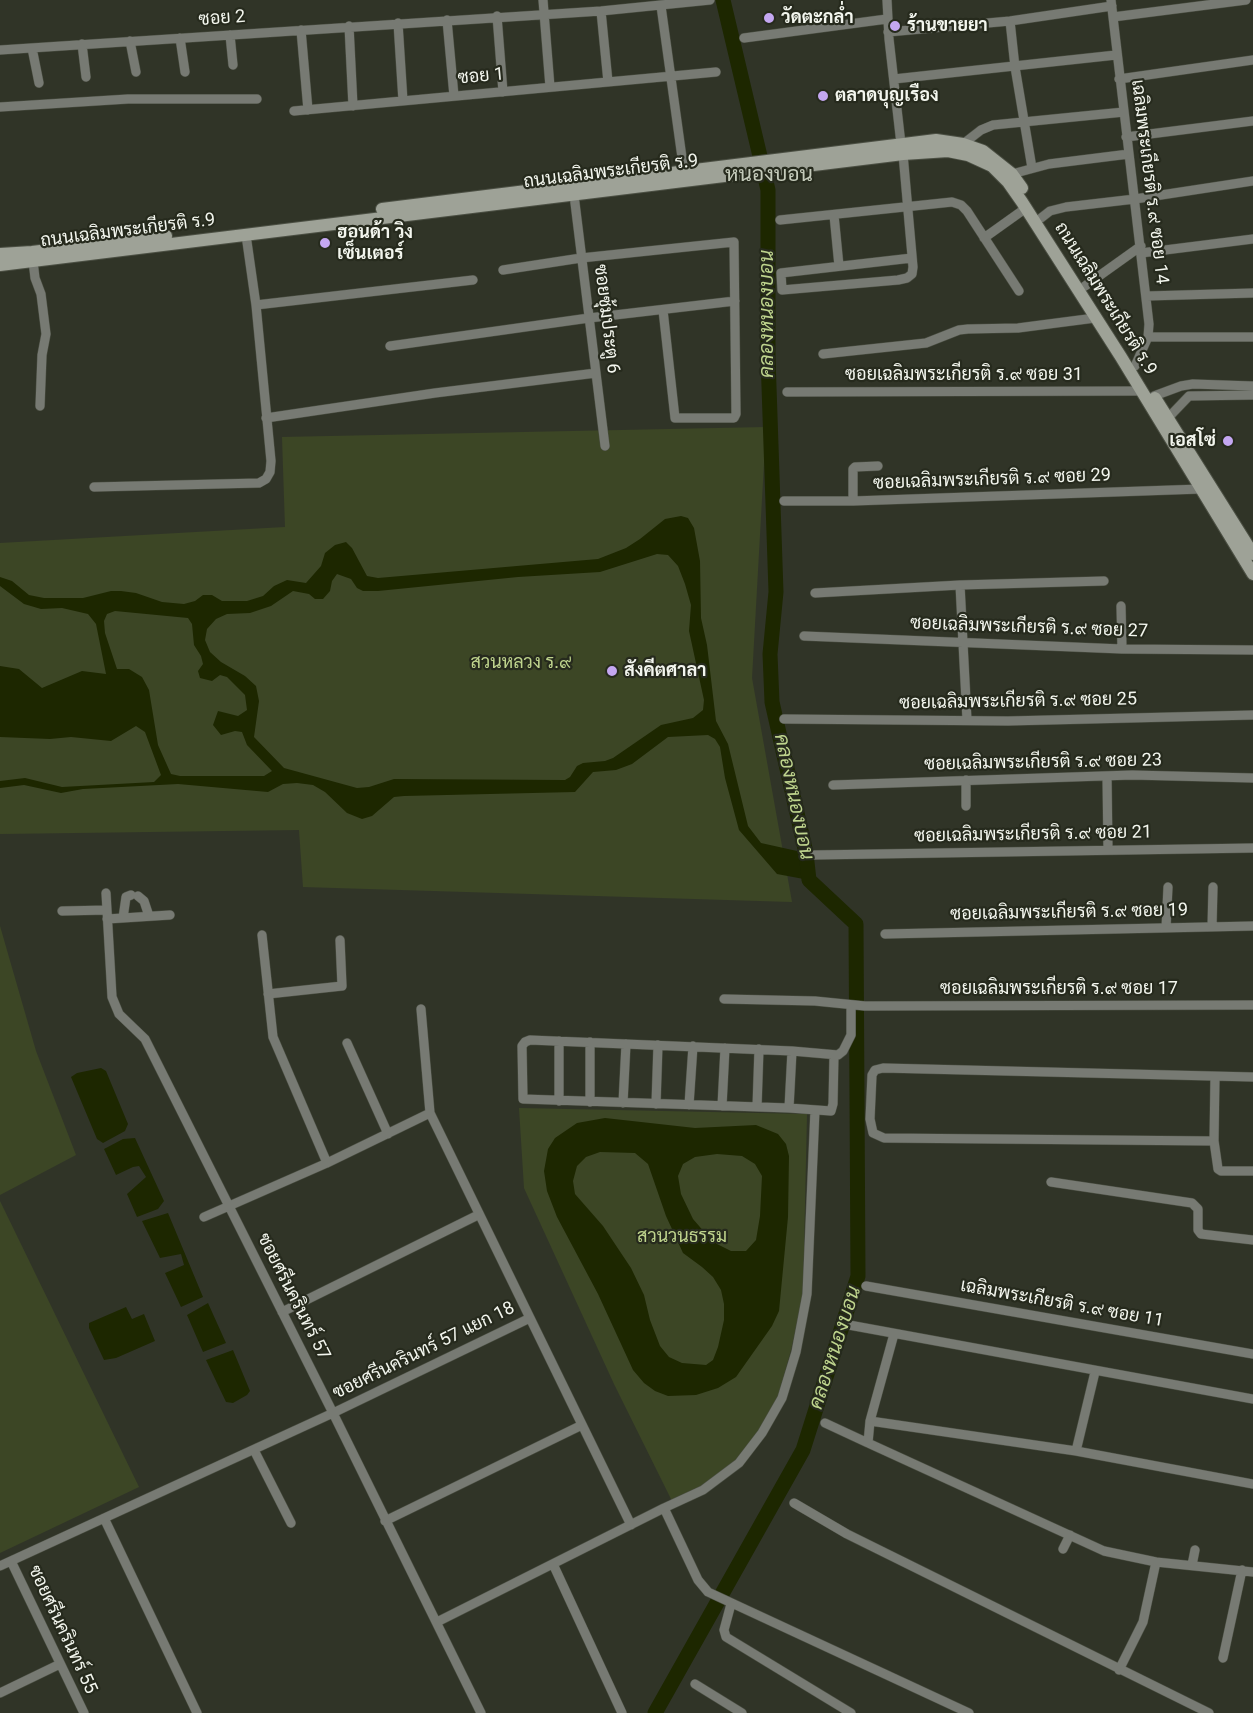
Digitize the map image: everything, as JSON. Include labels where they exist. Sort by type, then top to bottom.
[{"type":"main road","name":"ถนนเฉลิมพระเกียรติ ร.9","points":[[0,265],[574,195],[902,149],[936,140],[963,144],[982,151],[1012,174],[1253,554]]},
{"type":"main road","name":"ถนนเฉลิมพระเกียรติ ร.9","points":[[902,149],[948,151],[968,156],[992,166],[1008,182],[1141,391],[1253,574]]},
{"type":"main road","name":"ถนนเฉลิมพระเกียรติ ร.9","points":[[0,254],[79,247],[684,172],[748,169]]},
{"type":"street","points":[[543,0],[550,87]]},
{"type":"street","name":"ซอย 2","points":[[0,50],[601,11],[710,0]]},
{"type":"street","points":[[887,0],[888,32],[908,208],[912,258],[912,274],[898,280],[782,290],[782,273],[912,258]]},
{"type":"street","points":[[1113,17],[1246,0]]},
{"type":"street","points":[[888,32],[1010,21],[1112,3]]},
{"type":"street","name":"เฉลิมพระเกียรติ ร.๙ ซอย 14","points":[[1112,3],[1116,55],[1147,296],[1148,337],[1135,366]]},
{"type":"street","points":[[661,6],[684,172]]},
{"type":"street","points":[[601,11],[608,82]]},
{"type":"street","points":[[497,16],[502,92]]},
{"type":"street","points":[[744,38],[887,19]]},
{"type":"street","points":[[447,20],[454,96]]},
{"type":"street","points":[[1010,21],[1015,67],[1026,121],[1032,168]]},
{"type":"street","points":[[398,23],[403,101]]},
{"type":"street","points":[[350,26],[353,106]]},
{"type":"street","points":[[301,30],[308,110]]},
{"type":"street","points":[[230,34],[234,65]]},
{"type":"street","points":[[180,38],[185,72]]},
{"type":"street","points":[[130,41],[136,72]]},
{"type":"street","points":[[82,45],[86,77]]},
{"type":"street","points":[[32,48],[39,83]]},
{"type":"street","points":[[894,79],[1116,55]]},
{"type":"street","points":[[1119,79],[1253,60]]},
{"type":"street","name":"ซอย 1","points":[[294,111],[716,72]]},
{"type":"street","points":[[0,107],[128,99],[257,99]]},
{"type":"street","points":[[963,144],[981,130],[993,125],[1124,112]]},
{"type":"street","points":[[1126,137],[1253,121]]},
{"type":"street","points":[[1012,174],[1049,164],[1129,154]]},
{"type":"street","points":[[1041,218],[1050,211],[1066,207],[1253,181]]},
{"type":"street","name":"ซอยซุ้มประตู 6","points":[[574,195],[605,446]]},
{"type":"street","points":[[780,220],[952,202],[967,211],[1019,291]]},
{"type":"street","points":[[984,238],[1026,208]]},
{"type":"street","points":[[834,215],[839,266]]},
{"type":"street","points":[[94,487],[259,483],[266,479],[270,472],[266,418],[256,305],[246,235]]},
{"type":"street","points":[[1085,286],[1141,249],[1253,239]]},
{"type":"street","points":[[503,270],[581,258],[730,241],[735,244],[736,414],[734,418],[730,420],[675,418],[663,310]]},
{"type":"street","points":[[33,261],[34,278],[41,294],[46,333],[42,355],[40,406]]},
{"type":"street","points":[[256,305],[473,280]]},
{"type":"street","points":[[1147,296],[1253,293]]},
{"type":"street","points":[[390,346],[589,318],[735,301]]},
{"type":"street","points":[[823,354],[926,343],[968,328],[1018,328],[1095,318]]},
{"type":"street","points":[[1148,337],[1253,337]]},
{"type":"street","points":[[266,418],[435,393],[596,373]]},
{"type":"street","points":[[1154,396],[1187,385],[1253,386]]},
{"type":"street","points":[[1187,385],[1189,396]]},
{"type":"street","name":"ซอยเฉลิมพระเกียรติ ร.๙ ซอย 31","points":[[786,392],[1141,391]]},
{"type":"street","points":[[1168,418],[1189,396],[1253,394]]},
{"type":"street","points":[[853,501],[853,469],[878,466]]},
{"type":"street","name":"ซอยเฉลิมพระเกียรติ ร.๙ ซอย 29","points":[[784,501],[853,501],[1201,489]]},
{"type":"street","points":[[815,593],[960,585],[1104,581]]},
{"type":"street","points":[[960,585],[967,720]]},
{"type":"street","points":[[1121,606],[1122,649]]},
{"type":"street","name":"ซอยเฉลิมพระเกียรติ ร.๙ ซอย 27","points":[[804,636],[1122,649],[1253,650]]},
{"type":"street","name":"ซอยเฉลิมพระเกียรติ ร.๙ ซอย 25","points":[[784,719],[967,720],[1253,715]]},
{"type":"street","points":[[1107,776],[1108,850]]},
{"type":"street","name":"ซอยเฉลิมพระเกียรติ ร.๙ ซอย 23","points":[[833,785],[1107,776],[1253,778]]},
{"type":"street","points":[[966,780],[966,806]]},
{"type":"street","name":"ซอยเฉลิมพระเกียรติ ร.๙ ซอย 21","points":[[814,855],[1253,848]]},
{"type":"street","points":[[1166,928],[1168,887]]},
{"type":"street","points":[[1212,927],[1213,887]]},
{"type":"street","name":"ซอยศรีนครินทร์ 57","points":[[106,893],[112,997],[119,1014],[145,1039],[481,1713]]},
{"type":"street","points":[[123,918],[126,899],[134,896],[144,901],[149,916]]},
{"type":"street","points":[[62,910],[123,918],[170,915]]},
{"type":"street","name":"ซอยเฉลิมพระเกียรติ ร.๙ ซอย 19","points":[[885,934],[1253,926]]},
{"type":"street","points":[[262,935],[273,1037],[327,1163]]},
{"type":"street","points":[[268,994],[342,986],[340,940]]},
{"type":"street","name":"ซอยเฉลิมพระเกียรติ ร.๙ ซอย 17","points":[[724,999],[815,1001],[852,1006],[1253,1005]]},
{"type":"street","points":[[834,1055],[831,1111],[523,1100],[522,1046],[530,1040],[759,1049],[838,1055],[843,1051],[851,1035],[852,1006]]},
{"type":"street","points":[[421,1009],[430,1113],[631,1525]]},
{"type":"street","points":[[559,1041],[559,1101]]},
{"type":"street","points":[[590,1042],[590,1102]]},
{"type":"street","points":[[347,1043],[388,1134]]},
{"type":"street","points":[[623,1102],[626,1044]]},
{"type":"street","points":[[656,1104],[658,1045]]},
{"type":"street","points":[[689,1105],[693,1046]]},
{"type":"street","points":[[722,1106],[725,1048]]},
{"type":"street","points":[[757,1107],[759,1049]]},
{"type":"street","points":[[789,1108],[792,1051]]},
{"type":"street","points":[[1214,1142],[884,1138],[873,1133],[870,1119],[871,1082],[873,1073],[878,1069],[1253,1077]]},
{"type":"street","points":[[1215,1077],[1214,1142],[1218,1169],[1221,1171],[1253,1171]]},
{"type":"street","points":[[437,1622],[703,1490],[739,1463],[762,1433],[782,1398],[796,1352],[807,1294],[814,1110]]},
{"type":"street","points":[[204,1217],[327,1163],[430,1113]]},
{"type":"street","points":[[1051,1182],[1192,1203],[1198,1209],[1198,1230],[1201,1234],[1253,1240]]},
{"type":"street","points":[[282,1312],[478,1215]]},
{"type":"street","name":"เฉลิมพระเกียรติ ร.๙ ซอย 11","points":[[866,1286],[1253,1354]]},
{"type":"street","name":"ซอยศรีนครินทร์ 57 แยก 18","points":[[0,1566],[254,1450],[530,1318]]},
{"type":"street","points":[[849,1325],[1253,1400]]},
{"type":"street","points":[[868,1443],[870,1421],[894,1334]]},
{"type":"street","points":[[1076,1451],[1095,1372]]},
{"type":"street","points":[[870,1421],[1076,1451],[1253,1484]]},
{"type":"street","points":[[825,1423],[1104,1551],[1156,1562],[1253,1572]]},
{"type":"street","points":[[385,1521],[582,1425]]},
{"type":"street","points":[[254,1450],[291,1523]]},
{"type":"street","points":[[794,1503],[847,1534],[1209,1713]]},
{"type":"street","points":[[664,1509],[698,1580],[708,1592],[969,1713]]},
{"type":"street","points":[[104,1518],[197,1713]]},
{"type":"street","points":[[1064,1549],[1070,1536]]},
{"type":"street","points":[[1192,1565],[1196,1550]]},
{"type":"street","name":"ซอยศรีนครินทร์ 55","points":[[11,1560],[84,1713]]},
{"type":"street","points":[[1119,1670],[1143,1622],[1156,1562]]},
{"type":"street","points":[[553,1564],[622,1713]]},
{"type":"street","points":[[1223,1658],[1242,1570]]},
{"type":"street","points":[[731,1604],[724,1630],[726,1637],[851,1713]]},
{"type":"street","points":[[0,1694],[60,1664]]},
{"type":"street","points":[[695,1684],[742,1713]]},
{"type":"green space","name":"สวนหลวง ร.๙","points":[[766,427],[752,678],[792,902],[303,887],[299,830],[0,834],[0,543],[285,527],[282,437]]},
{"type":"green space","points":[[0,926],[36,1051],[76,1155],[0,1195]]},
{"type":"green space","name":"สวนวนธรรม","points":[[519,1108],[807,1114],[803,1294],[778,1396],[759,1431],[736,1460],[703,1486],[672,1501],[614,1384],[524,1188]]},
{"type":"green space","points":[[0,1201],[139,1487],[0,1553]]},
{"type":"shaded area","points":[[681,516],[688,518],[694,528],[700,561],[701,618],[707,645],[716,721],[728,744],[748,826],[761,843],[806,853],[809,880],[777,874],[739,830],[725,778],[720,747],[715,739],[708,735],[668,737],[632,764],[616,770],[593,772],[575,792],[394,797],[372,816],[362,819],[347,813],[325,792],[313,785],[297,783],[283,784],[268,792],[178,784],[83,789],[61,793],[24,785],[0,788],[0,781],[25,778],[62,787],[154,782],[161,775],[145,732],[136,726],[111,741],[71,737],[50,739],[0,737],[0,666],[19,669],[42,688],[82,671],[106,674],[96,624],[88,614],[62,608],[41,609],[24,604],[0,586],[0,577],[12,581],[29,595],[44,598],[83,598],[111,591],[121,591],[136,593],[162,602],[184,604],[195,601],[203,595],[212,595],[222,601],[247,601],[263,596],[274,586],[287,580],[306,583],[321,566],[325,553],[335,545],[346,542],[352,548],[367,576],[378,578],[598,559],[626,548],[665,519]],"holes":[[[657,554],[668,555],[678,566],[685,584],[691,605],[689,631],[704,700],[703,710],[693,718],[661,725],[613,758],[577,766],[570,777],[565,780],[394,779],[369,787],[357,788],[284,768],[254,737],[259,701],[256,686],[245,676],[221,662],[210,652],[205,640],[207,629],[216,619],[227,614],[250,613],[271,606],[293,591],[309,594],[315,599],[323,599],[330,591],[332,581],[337,574],[351,579],[357,588],[363,591],[378,591],[518,577],[600,572]],[[115,611],[188,618],[192,624],[194,645],[203,664],[198,671],[200,678],[212,681],[220,675],[227,677],[245,695],[247,710],[238,716],[218,711],[213,725],[221,735],[235,731],[242,732],[247,745],[272,771],[264,776],[180,776],[171,774],[158,745],[149,690],[142,677],[129,669],[117,669],[105,633],[104,621],[107,614]]]},
{"type":"shaded area","points":[[101,1068],[106,1071],[128,1124],[125,1131],[103,1143],[97,1139],[71,1077],[77,1073]]},
{"type":"shaded area","points":[[605,1118],[695,1128],[756,1125],[778,1134],[786,1144],[789,1156],[788,1217],[779,1311],[772,1326],[736,1377],[718,1388],[696,1395],[668,1396],[644,1383],[633,1370],[598,1294],[557,1217],[547,1191],[544,1171],[548,1149],[555,1138],[577,1123]],"holes":[[[600,1152],[635,1153],[648,1164],[666,1216],[683,1253],[713,1277],[721,1290],[724,1320],[713,1360],[706,1365],[682,1363],[669,1357],[660,1346],[644,1295],[631,1268],[603,1226],[575,1194],[573,1181],[577,1166],[586,1157]],[[717,1154],[742,1156],[755,1164],[762,1176],[756,1240],[746,1251],[731,1251],[717,1244],[693,1219],[681,1194],[678,1176],[683,1164],[695,1157]]]},
{"type":"shaded area","points":[[135,1138],[164,1201],[158,1209],[137,1217],[127,1194],[146,1177],[139,1166],[116,1175],[104,1149],[123,1139]]},
{"type":"shaded area","points":[[168,1213],[203,1297],[181,1307],[165,1273],[184,1265],[181,1254],[160,1258],[142,1221]]},
{"type":"shaded area","points":[[208,1303],[226,1343],[203,1352],[187,1315]]},
{"type":"shaded area","points":[[126,1307],[132,1319],[144,1314],[155,1341],[116,1358],[104,1360],[89,1328],[89,1323]]},
{"type":"shaded area","points":[[233,1350],[250,1391],[233,1403],[226,1402],[206,1360]]},
{"type":"waterway","name":"คลองหนองบอน","points":[[655,1713],[803,1450],[858,1276],[856,924],[809,880],[806,853],[772,702],[770,654],[776,592],[768,357],[768,190],[723,0]]},
{"type":"place","name":"วัดตะกล่ำ","points":[[769,18]]},
{"type":"place","name":"ร้านขายยา","points":[[895,26]]},
{"type":"place","name":"ตลาดบุญเรือง","points":[[823,96]]},
{"type":"place","name":"ฮอนด้า วิง เซ็นเตอร์","points":[[325,243]]},
{"type":"place","name":"เอสโซ่","points":[[1228,441]]},
{"type":"place","name":"สังคีตศาลา","points":[[612,671]]},
{"type":"district","name":"หนองบอน","points":[[769,176]]}]
